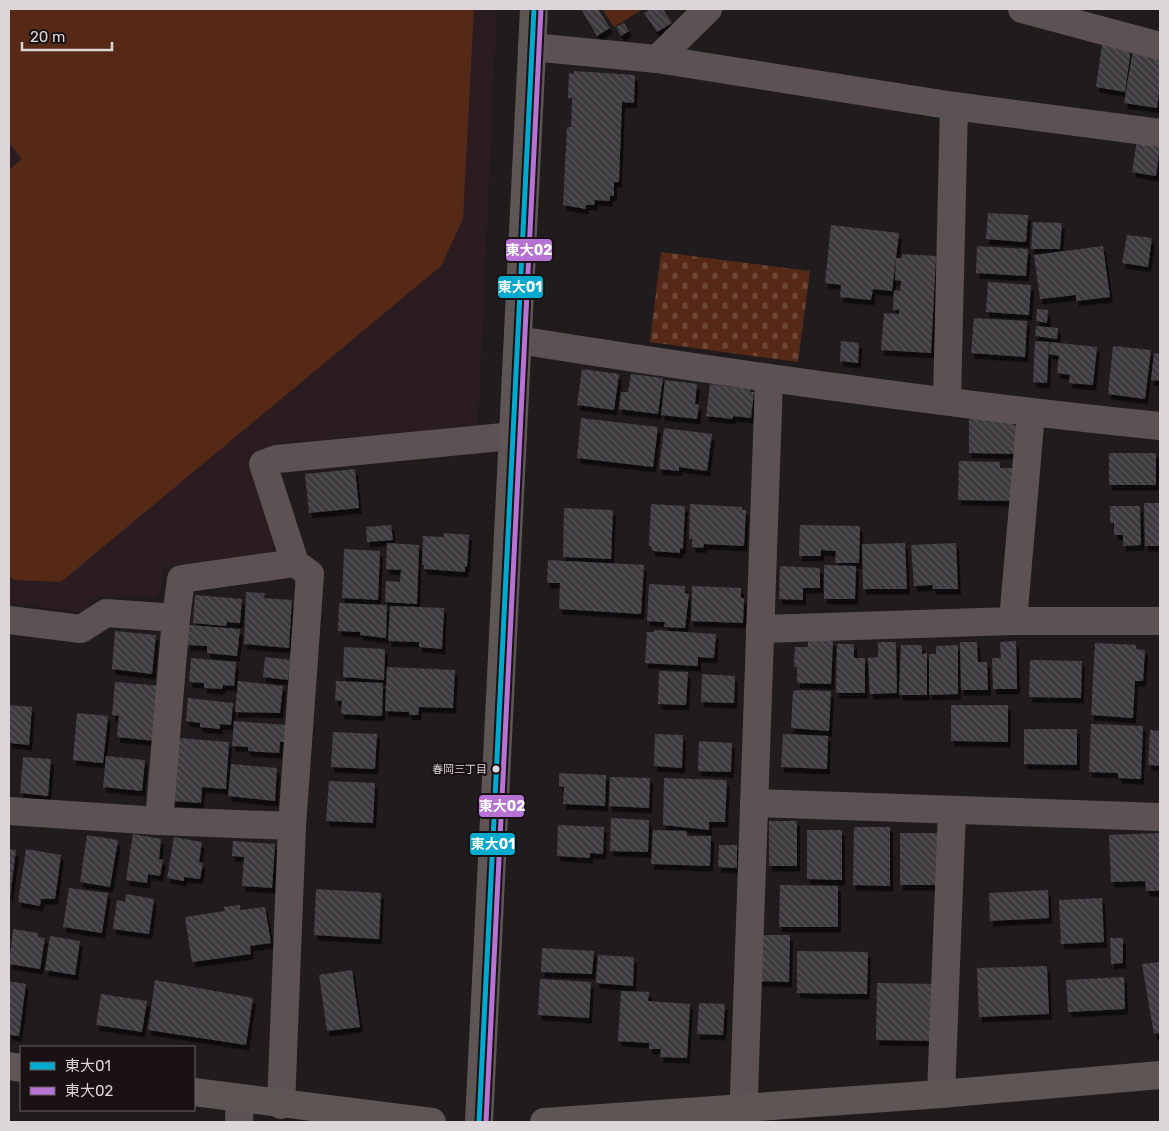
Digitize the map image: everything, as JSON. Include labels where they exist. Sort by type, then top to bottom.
[{"type":"main road","points":[[479,1122],[534,9]]},
{"type":"main road","points":[[544,1122],[743,1114],[1160,1075]]},
{"type":"main road","points":[[195,1092],[240,1111],[281,1105],[432,1122]]},
{"type":"street","points":[[657,60],[708,9]]},
{"type":"street","points":[[1022,9],[1160,46]]},
{"type":"street","points":[[532,47],[657,60],[954,106],[1160,133]]},
{"type":"street","points":[[947,400],[954,106]]},
{"type":"street","points":[[518,340],[769,380],[947,400],[1031,413],[1160,426]]},
{"type":"street","points":[[743,1114],[769,380]]},
{"type":"street","points":[[1014,621],[1031,413]]},
{"type":"street","points":[[281,1105],[292,826],[310,574],[295,563],[263,464],[277,459],[513,436]]},
{"type":"street","points":[[160,821],[176,618],[181,579],[295,563]]},
{"type":"street","points":[[9,620],[81,629],[106,613],[176,618]]},
{"type":"street","points":[[760,629],[1014,621],[1160,621]]},
{"type":"street","points":[[754,803],[1160,817]]},
{"type":"street","points":[[941,1094],[952,810]]},
{"type":"street","points":[[9,811],[160,821],[292,826]]},
{"type":"shaded area","points":[[9,9],[497,9],[478,426],[282,443],[247,458],[276,542],[269,553],[163,567],[161,590],[152,599],[95,597],[84,613],[9,603]]},
{"type":"green space","points":[[9,9],[474,9],[463,219],[441,266],[61,582],[14,580],[9,575],[9,170],[22,159],[9,143]]},
{"type":"green space","points":[[602,9],[643,9],[614,27]]},
{"type":"green space","points":[[661,252],[810,271],[798,362],[650,342]]},
{"type":"building","points":[[581,9],[598,9],[610,28],[597,36]]},
{"type":"building","points":[[651,9],[663,9],[672,23],[657,32],[644,13]]},
{"type":"building","points":[[624,23],[629,31],[621,36],[616,27]]},
{"type":"building","points":[[1102,45],[1131,49],[1125,92],[1096,87]]},
{"type":"building","points":[[1133,50],[1160,54],[1160,85],[1157,108],[1124,103]]},
{"type":"building","points":[[574,71],[635,75],[634,103],[622,102],[619,182],[614,182],[614,196],[610,196],[610,201],[595,200],[594,205],[586,205],[586,209],[563,205],[567,127],[571,127],[572,98],[568,98],[569,73],[574,74]]},
{"type":"building","points":[[1137,140],[1160,146],[1156,176],[1132,172]]},
{"type":"building","points":[[988,213],[1028,215],[1026,242],[986,239]]},
{"type":"building","points":[[1033,222],[1062,223],[1060,249],[1031,249]]},
{"type":"building","points":[[831,225],[899,233],[892,291],[873,289],[871,300],[840,297],[841,285],[825,283]]},
{"type":"building","points":[[1127,235],[1152,238],[1148,267],[1122,263]]},
{"type":"building","points":[[977,246],[1028,249],[1026,276],[976,273]]},
{"type":"building","points":[[1103,246],[1110,297],[1076,301],[1076,295],[1040,299],[1034,255]]},
{"type":"building","points":[[902,254],[936,256],[931,353],[881,350],[884,313],[899,314],[899,310],[893,310],[894,290],[900,291],[901,281],[895,280],[896,258],[902,258]]},
{"type":"building","points":[[988,282],[1031,285],[1029,315],[986,312]]},
{"type":"building","points":[[1037,309],[1048,310],[1047,323],[1036,321]]},
{"type":"building","points":[[974,318],[1027,321],[1025,357],[971,353]]},
{"type":"building","points":[[1036,326],[1058,328],[1057,339],[1035,336]]},
{"type":"building","points":[[841,341],[859,343],[858,363],[840,361]]},
{"type":"building","points":[[1035,341],[1049,342],[1047,383],[1033,382]]},
{"type":"building","points":[[1050,342],[1097,347],[1093,385],[1069,383],[1070,375],[1057,373],[1059,356],[1049,354]]},
{"type":"building","points":[[1113,346],[1151,350],[1145,399],[1108,394]]},
{"type":"building","points":[[1154,353],[1160,354],[1160,381],[1151,380]]},
{"type":"building","points":[[582,369],[619,374],[614,410],[577,405]]},
{"type":"building","points":[[631,374],[663,378],[658,414],[619,409],[621,392],[628,392]]},
{"type":"building","points":[[665,380],[697,384],[695,404],[699,405],[697,419],[661,415]]},
{"type":"building","points":[[710,384],[750,389],[750,392],[754,392],[751,418],[733,416],[732,419],[706,416]]},
{"type":"building","points":[[581,418],[658,427],[653,467],[577,458]]},
{"type":"building","points":[[969,418],[1014,418],[1014,425],[1022,425],[1022,454],[969,453]]},
{"type":"building","points":[[664,428],[712,434],[707,471],[679,467],[679,471],[659,469]]},
{"type":"building","points":[[1109,453],[1156,453],[1156,485],[1109,485]]},
{"type":"building","points":[[959,461],[1000,462],[1000,468],[1016,468],[1015,501],[958,500]]},
{"type":"building","points":[[355,469],[359,508],[309,513],[305,474]]},
{"type":"building","points":[[1144,503],[1160,503],[1160,546],[1145,546]]},
{"type":"building","points":[[651,504],[685,506],[683,548],[680,549],[680,553],[652,551],[652,547],[649,546]]},
{"type":"building","points":[[690,504],[742,507],[742,510],[746,510],[744,546],[704,544],[703,548],[692,547],[692,539],[689,539]]},
{"type":"building","points":[[1110,506],[1140,506],[1141,545],[1123,546],[1123,535],[1114,535],[1114,523],[1110,523]]},
{"type":"building","points":[[564,508],[613,510],[611,559],[563,557]]},
{"type":"building","points":[[391,525],[393,540],[367,542],[366,527]]},
{"type":"building","points":[[800,525],[860,526],[859,563],[835,563],[836,551],[821,550],[821,556],[799,556]]},
{"type":"building","points":[[444,533],[469,535],[465,572],[424,569],[424,565],[422,565],[423,536],[444,537]]},
{"type":"building","points":[[387,543],[419,545],[417,604],[385,602],[386,581],[400,582],[401,570],[386,569]]},
{"type":"building","points":[[905,543],[907,589],[863,589],[862,544]]},
{"type":"building","points":[[956,543],[958,589],[933,589],[932,585],[914,586],[911,545]]},
{"type":"building","points":[[344,549],[380,551],[378,600],[342,598]]},
{"type":"building","points":[[548,560],[644,565],[641,614],[559,609],[560,583],[547,583]]},
{"type":"building","points":[[824,565],[856,566],[855,599],[824,599]]},
{"type":"building","points":[[780,566],[820,568],[820,588],[803,588],[803,600],[779,599]]},
{"type":"building","points":[[649,584],[685,586],[685,593],[689,594],[685,628],[664,627],[665,622],[647,621]]},
{"type":"building","points":[[692,586],[741,588],[741,598],[744,598],[743,623],[691,621]]},
{"type":"building","points":[[246,592],[265,593],[264,598],[292,600],[289,648],[244,644]]},
{"type":"building","points":[[195,595],[242,599],[240,623],[227,622],[226,626],[193,623]]},
{"type":"building","points":[[339,603],[387,605],[386,638],[360,635],[360,632],[338,631]]},
{"type":"building","points":[[390,606],[444,608],[442,649],[419,647],[419,642],[388,641]]},
{"type":"building","points":[[189,625],[240,629],[237,656],[207,653],[207,646],[187,645]]},
{"type":"building","points":[[654,630],[716,634],[714,658],[698,657],[698,666],[645,663],[647,632],[654,632]]},
{"type":"building","points":[[115,631],[156,635],[152,674],[112,669]]},
{"type":"building","points":[[808,640],[833,641],[831,684],[797,683],[797,667],[794,667],[795,647],[808,647]]},
{"type":"building","points":[[1016,641],[1017,689],[993,689],[992,658],[1001,658],[1000,642]]},
{"type":"building","points":[[878,642],[896,642],[897,693],[870,694],[868,658],[878,657]]},
{"type":"building","points":[[960,642],[977,642],[978,662],[987,662],[988,690],[961,690]]},
{"type":"building","points":[[1095,643],[1136,645],[1136,649],[1145,650],[1143,681],[1135,681],[1133,718],[1091,715]]},
{"type":"building","points":[[837,644],[854,644],[854,658],[865,658],[865,693],[836,693]]},
{"type":"building","points":[[901,645],[922,645],[922,654],[927,653],[927,695],[899,695]]},
{"type":"building","points":[[958,645],[958,694],[929,695],[929,654],[936,654],[936,646]]},
{"type":"building","points":[[344,647],[385,649],[384,680],[343,677]]},
{"type":"building","points":[[265,657],[290,660],[288,680],[263,677]]},
{"type":"building","points":[[191,658],[236,662],[234,686],[223,685],[222,689],[204,688],[204,683],[189,682]]},
{"type":"building","points":[[1030,660],[1082,661],[1081,698],[1029,697]]},
{"type":"building","points":[[387,667],[455,670],[453,708],[419,707],[418,715],[409,715],[409,712],[385,711]]},
{"type":"building","points":[[659,671],[688,672],[686,705],[658,704]]},
{"type":"building","points":[[702,674],[735,676],[734,703],[701,702]]},
{"type":"building","points":[[238,681],[283,686],[280,713],[235,712]]},
{"type":"building","points":[[336,681],[383,683],[382,716],[341,714],[342,701],[335,700]]},
{"type":"building","points":[[115,682],[161,686],[156,741],[117,737],[119,716],[112,715]]},
{"type":"building","points":[[793,691],[831,691],[829,731],[791,728]]},
{"type":"building","points":[[188,698],[233,703],[231,725],[220,724],[220,729],[200,727],[200,723],[186,721]]},
{"type":"building","points":[[9,705],[32,707],[29,745],[9,743]]},
{"type":"building","points":[[951,705],[1008,705],[1008,742],[951,741]]},
{"type":"building","points":[[77,713],[108,716],[103,763],[73,760]]},
{"type":"building","points":[[234,721],[287,725],[286,742],[280,742],[279,753],[248,751],[248,747],[232,746]]},
{"type":"building","points":[[1091,724],[1143,726],[1141,779],[1118,778],[1118,773],[1089,772]]},
{"type":"building","points":[[1024,729],[1077,729],[1077,765],[1024,764]]},
{"type":"building","points":[[1150,730],[1160,731],[1160,766],[1148,765]]},
{"type":"building","points":[[333,732],[377,734],[375,769],[331,767]]},
{"type":"building","points":[[655,734],[683,735],[682,768],[654,766]]},
{"type":"building","points":[[783,734],[828,736],[827,769],[781,767]]},
{"type":"building","points":[[178,738],[229,742],[226,789],[202,787],[201,803],[173,801]]},
{"type":"building","points":[[699,741],[732,743],[731,772],[698,771]]},
{"type":"building","points":[[106,756],[145,760],[142,791],[103,787]]},
{"type":"building","points":[[23,757],[51,759],[48,796],[20,793]]},
{"type":"building","points":[[231,764],[277,768],[275,801],[228,796]]},
{"type":"building","points":[[559,773],[606,775],[605,806],[563,804],[564,787],[559,786]]},
{"type":"building","points":[[610,777],[650,778],[649,808],[609,806]]},
{"type":"building","points":[[664,778],[727,780],[725,822],[709,822],[709,830],[663,825]]},
{"type":"building","points":[[329,781],[375,783],[373,823],[326,821]]},
{"type":"building","points":[[611,818],[649,820],[648,852],[610,851]]},
{"type":"building","points":[[769,821],[797,821],[797,866],[769,866]]},
{"type":"building","points":[[558,825],[604,827],[603,854],[590,853],[590,858],[557,856]]},
{"type":"building","points":[[854,827],[890,827],[890,886],[853,885]]},
{"type":"building","points":[[653,830],[687,831],[687,836],[711,836],[710,866],[651,864]]},
{"type":"building","points":[[807,830],[842,830],[842,880],[807,879]]},
{"type":"building","points":[[900,833],[945,833],[944,885],[900,885]]},
{"type":"building","points":[[1160,833],[1160,891],[1146,891],[1145,881],[1111,882],[1109,835]]},
{"type":"building","points":[[133,834],[161,839],[159,859],[163,860],[160,876],[148,874],[147,883],[126,880]]},
{"type":"building","points":[[87,835],[118,840],[110,887],[80,882]]},
{"type":"building","points":[[174,837],[202,842],[199,862],[203,863],[200,879],[184,877],[184,881],[167,878]]},
{"type":"building","points":[[233,841],[275,844],[272,888],[242,886],[244,857],[232,856]]},
{"type":"building","points":[[719,845],[737,845],[737,868],[718,867]]},
{"type":"building","points":[[9,849],[16,850],[10,897],[9,897]]},
{"type":"building","points":[[26,849],[61,855],[55,899],[41,899],[40,906],[18,902]]},
{"type":"building","points":[[780,885],[838,886],[838,927],[779,927]]},
{"type":"building","points":[[69,888],[108,893],[102,933],[63,927]]},
{"type":"building","points":[[316,889],[381,893],[379,939],[314,935]]},
{"type":"building","points":[[1048,890],[1049,918],[990,921],[989,893]]},
{"type":"building","points":[[126,894],[154,899],[149,934],[113,929],[117,900],[125,902]]},
{"type":"building","points":[[1102,898],[1104,942],[1061,944],[1059,900]]},
{"type":"building","points":[[240,905],[240,910],[265,907],[271,943],[250,946],[251,954],[192,962],[185,917],[225,911],[224,907]]},
{"type":"building","points":[[13,929],[38,933],[38,937],[45,938],[40,969],[9,964]]},
{"type":"building","points":[[759,935],[790,935],[789,982],[759,981]]},
{"type":"building","points":[[50,936],[80,941],[75,975],[45,970]]},
{"type":"building","points":[[1110,938],[1123,938],[1123,963],[1111,964]]},
{"type":"building","points":[[542,948],[594,951],[592,974],[541,972]]},
{"type":"building","points":[[797,951],[868,952],[867,994],[797,993]]},
{"type":"building","points":[[598,955],[634,957],[633,986],[596,983]]},
{"type":"building","points":[[1160,962],[1160,1033],[1154,1034],[1142,964]]},
{"type":"building","points":[[1047,966],[1049,1014],[979,1017],[977,968]]},
{"type":"building","points":[[352,970],[360,1027],[327,1031],[319,975]]},
{"type":"building","points":[[1124,977],[1125,1009],[1068,1012],[1066,980]]},
{"type":"building","points":[[540,979],[591,982],[589,1018],[538,1015]]},
{"type":"building","points":[[155,980],[253,998],[246,1045],[148,1030]]},
{"type":"building","points":[[9,981],[26,984],[19,1036],[9,1035]]},
{"type":"building","points":[[877,983],[938,984],[938,1041],[876,1040]]},
{"type":"building","points":[[621,991],[649,992],[648,1001],[690,1004],[687,1058],[660,1057],[661,1049],[649,1049],[649,1043],[618,1041]]},
{"type":"building","points":[[101,994],[147,1001],[142,1032],[96,1025]]},
{"type":"building","points":[[699,1003],[725,1004],[723,1035],[697,1034]]},
{"type":"transit line","name":"東大01","points":[[479,1122],[534,9]]},
{"type":"transit line","name":"東大02","points":[[486,1122],[541,9]]},
{"type":"place","name":"春岡三丁目","points":[[496,769]]}]
